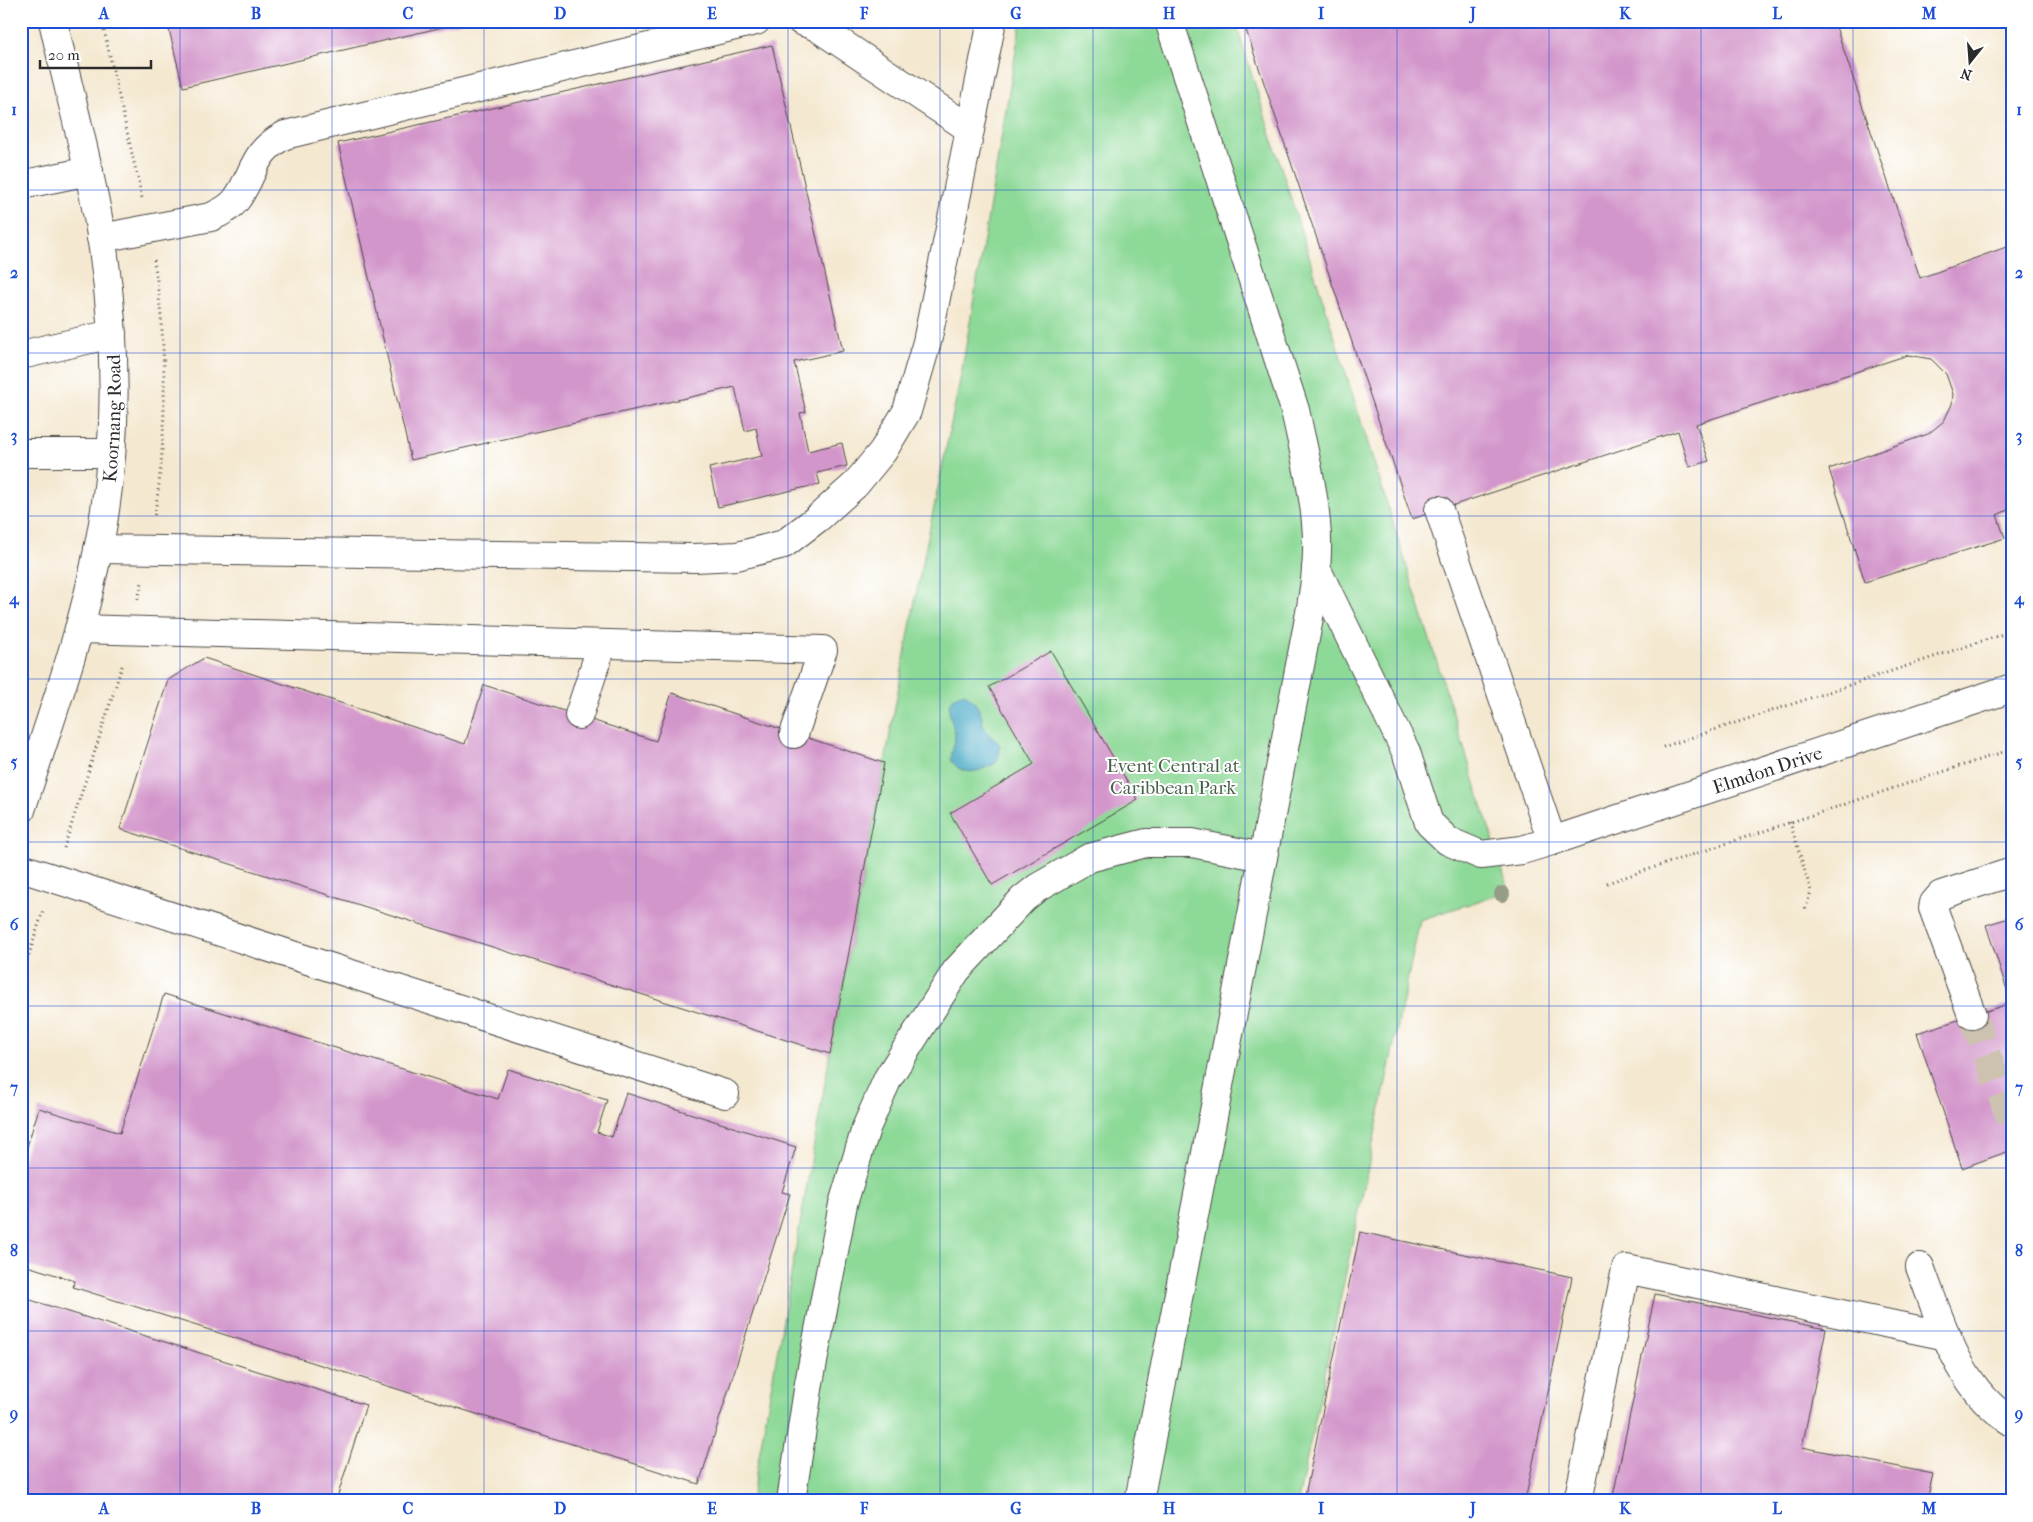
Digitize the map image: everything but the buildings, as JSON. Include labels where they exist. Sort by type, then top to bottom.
[{"type":"street","name":"Koornang Road","points":[[21,810],[90,590],[98,549],[111,453],[114,407],[114,364],[109,294],[101,238],[89,171],[53,21]]},
{"type":"street","points":[[101,238],[211,217],[224,211],[236,200],[260,155],[270,143],[285,136],[756,21]]},
{"type":"street","points":[[801,21],[817,27],[970,129]]},
{"type":"street","points":[[98,549],[695,558],[737,556],[784,544],[855,485],[883,451],[907,410],[927,342],[992,21]]},
{"type":"street","points":[[1139,1501],[1310,614],[1316,568],[1316,525],[1309,472],[1295,410],[1169,21]]},
{"type":"street","points":[[21,185],[89,171]]},
{"type":"street","points":[[21,355],[112,334]]},
{"type":"street","points":[[21,453],[111,453]]},
{"type":"street","points":[[1439,510],[1552,841]]},
{"type":"street","name":"Elmdon Drive","points":[[1316,568],[1406,752],[1429,823],[1448,841],[1481,855],[1522,850],[1552,841],[2012,688]]},
{"type":"street","points":[[79,629],[823,650],[794,734]]},
{"type":"street","points":[[579,715],[602,644]]},
{"type":"street","points":[[791,1501],[810,1383],[843,1204],[866,1128],[888,1078],[956,971],[1023,899],[1037,888],[1089,858],[1118,849],[1156,843],[1192,843],[1263,857]]},
{"type":"street","points":[[21,868],[725,1094]]},
{"type":"street","points":[[1972,1016],[1933,908],[1934,903],[1941,895],[2012,872]]},
{"type":"street","points":[[1920,1267],[1958,1364],[1973,1388],[1995,1410],[2012,1422]]},
{"type":"street","points":[[1578,1501],[1626,1269],[1947,1336]]},
{"type":"path","points":[[1663,748],[2012,631]]},
{"type":"path","points":[[1607,883],[2012,749]]},
{"type":"path","points":[[1790,822],[1811,891],[1805,910]]},
{"type":"green space","name":"Event Central at Caribbean Park","points":[[1021,21],[1235,21],[1509,891],[1420,920],[1298,1501],[751,1501],[830,1054],[916,595],[961,375]]},
{"type":"water","points":[[965,693],[977,705],[984,727],[997,741],[1000,749],[996,763],[972,772],[961,770],[951,760],[955,736],[949,704],[957,696]]},
{"type":"tunnel","points":[[1972,1015],[2012,1123]]}]
